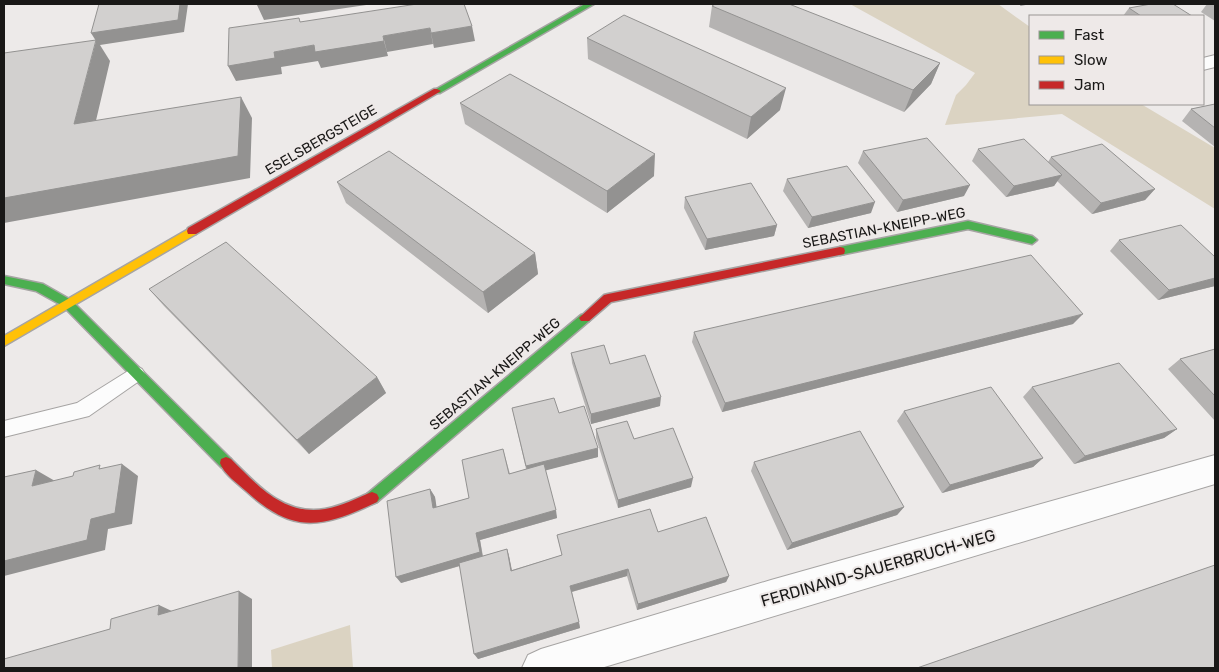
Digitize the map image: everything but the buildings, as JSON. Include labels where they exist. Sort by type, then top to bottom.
[{"type":"street","name":"ESELSBERGSTEIGE","points":[[4,341],[67,303],[590,4]]},
{"type":"street","name":"SEBASTIAN-KNEIPP-WEG","points":[[67,303],[263,500],[285,513],[305,519],[338,513],[371,498],[608,298],[968,225],[1032,240]]},
{"type":"street","points":[[4,280],[14,280],[38,287],[67,303]]},
{"type":"street","name":"FERDINAND-SAUERBRUCH-WEG","points":[[541,668],[771,598],[1215,469]]},
{"type":"lane","points":[[4,430],[82,410],[136,374]]},
{"type":"shaded area","points":[[850,4],[998,4],[1029,26],[1029,105],[1143,105],[1215,148],[1215,209],[1062,114],[945,125],[956,95],[975,73]]},
{"type":"shaded area","points":[[350,625],[353,668],[272,668],[271,650]]},
{"type":"traffic: fast","points":[[437,91],[590,4]]},
{"type":"traffic: fast","points":[[840,251],[968,225],[1032,240]]},
{"type":"traffic: fast","points":[[4,280],[39,287],[67,303],[226,463]]},
{"type":"traffic: fast","points":[[372,498],[585,318]]},
{"type":"traffic: slow","points":[[4,341],[192,231]]},
{"type":"traffic: jam","points":[[192,231],[437,91]]},
{"type":"traffic: jam","points":[[585,318],[608,298],[840,251]]},
{"type":"traffic: jam","points":[[226,463],[261,496],[276,507],[292,514],[308,517],[326,516],[372,498]]}]
